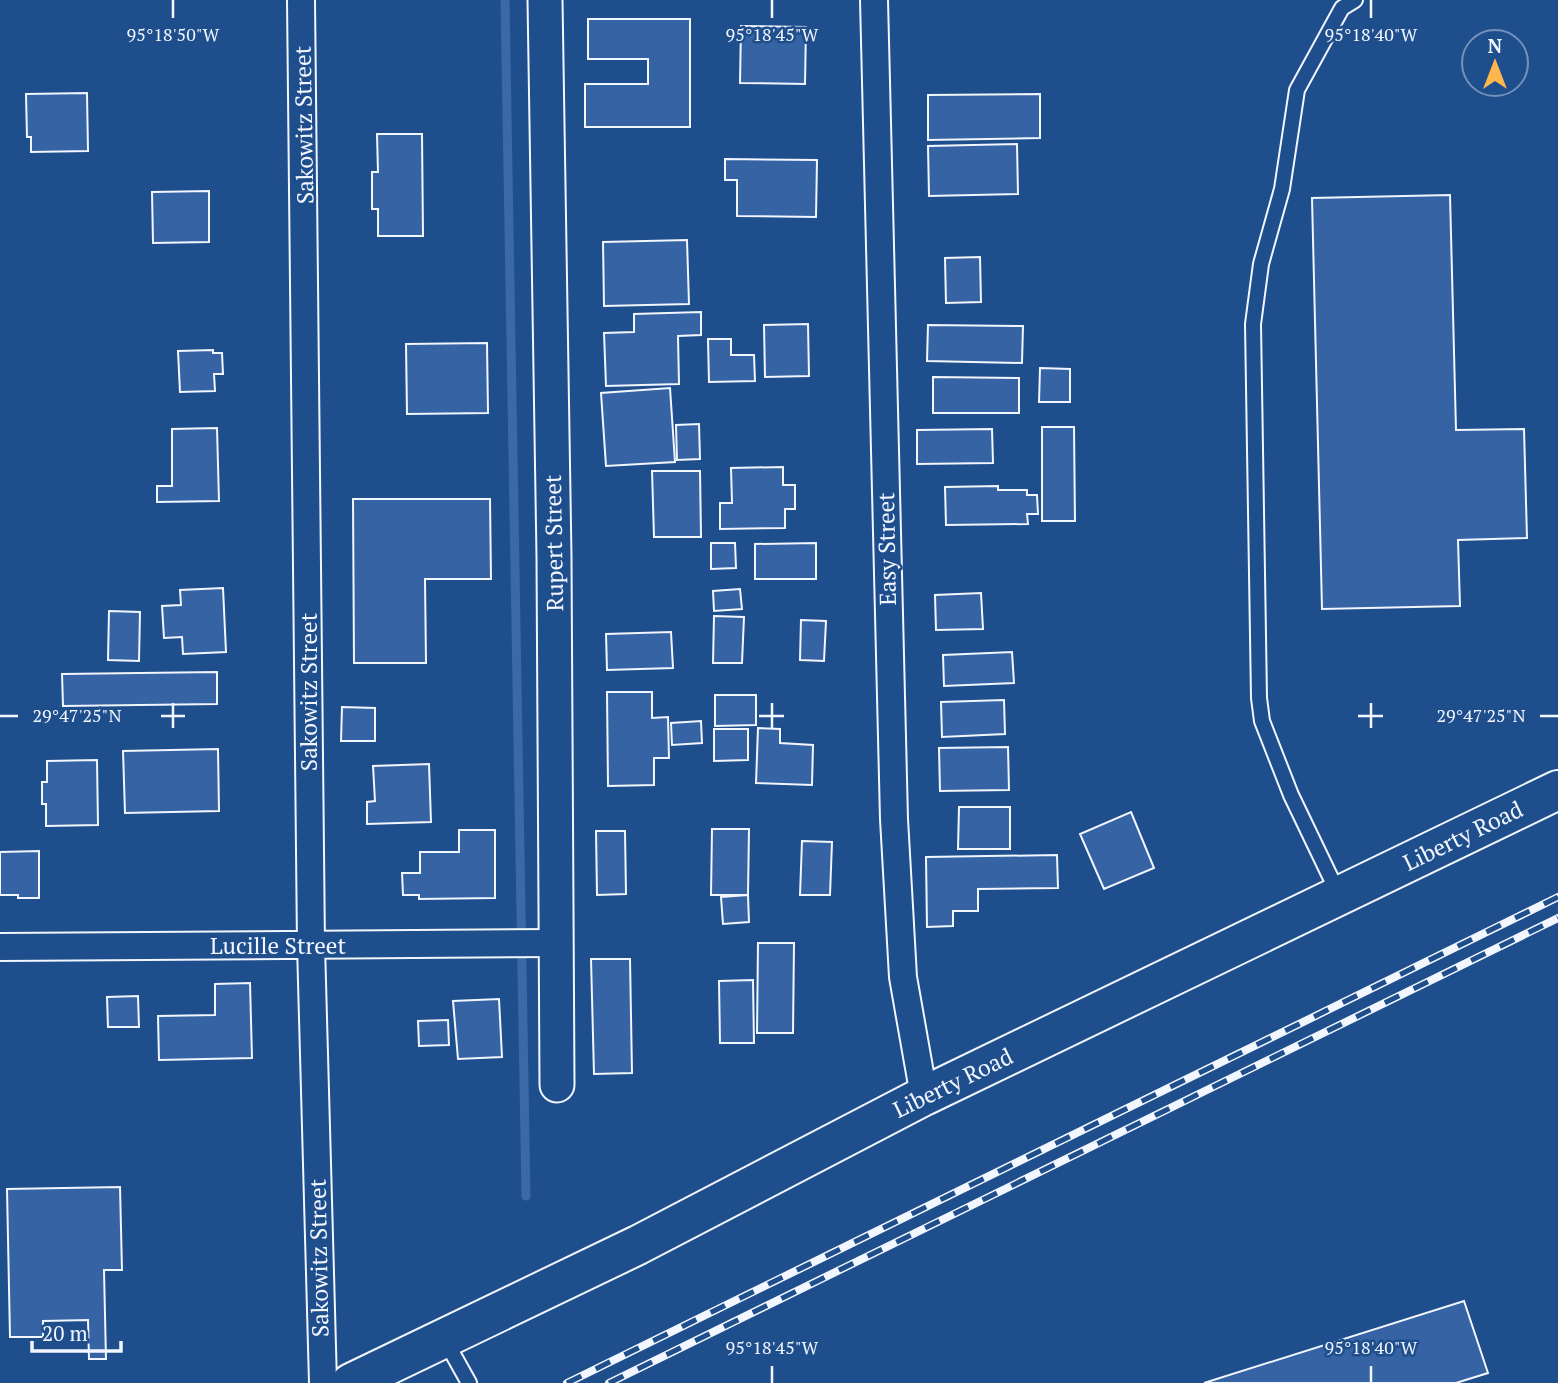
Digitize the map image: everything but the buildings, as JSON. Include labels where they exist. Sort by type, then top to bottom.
[{"type":"main road","name":"Liberty Road","points":[[351,1383],[638,1245],[924,1096],[1558,790]]},
{"type":"street","name":"Sakowitz Street","points":[[301,0],[311,945],[323,1383]]},
{"type":"street","name":"Rupert Street","points":[[545,0],[554,557],[546,944],[556,1085]]},
{"type":"street","name":"Easy Street","points":[[874,0],[894,819],[903,977],[924,1096]]},
{"type":"street","name":"Lucille Street","points":[[0,947],[546,944]]},
{"type":"lane","points":[[1340,897],[1291,795],[1262,721],[1259,698],[1253,324],[1261,264],[1282,189],[1297,90],[1342,8],[1355,0]]},
{"type":"lane","points":[[444,1338],[469,1383]]},
{"type":"waterway","points":[[505,0],[526,1196]]},
{"type":"railway","points":[[567,1383],[1558,897]]},
{"type":"railway","points":[[609,1383],[1558,918]]}]
